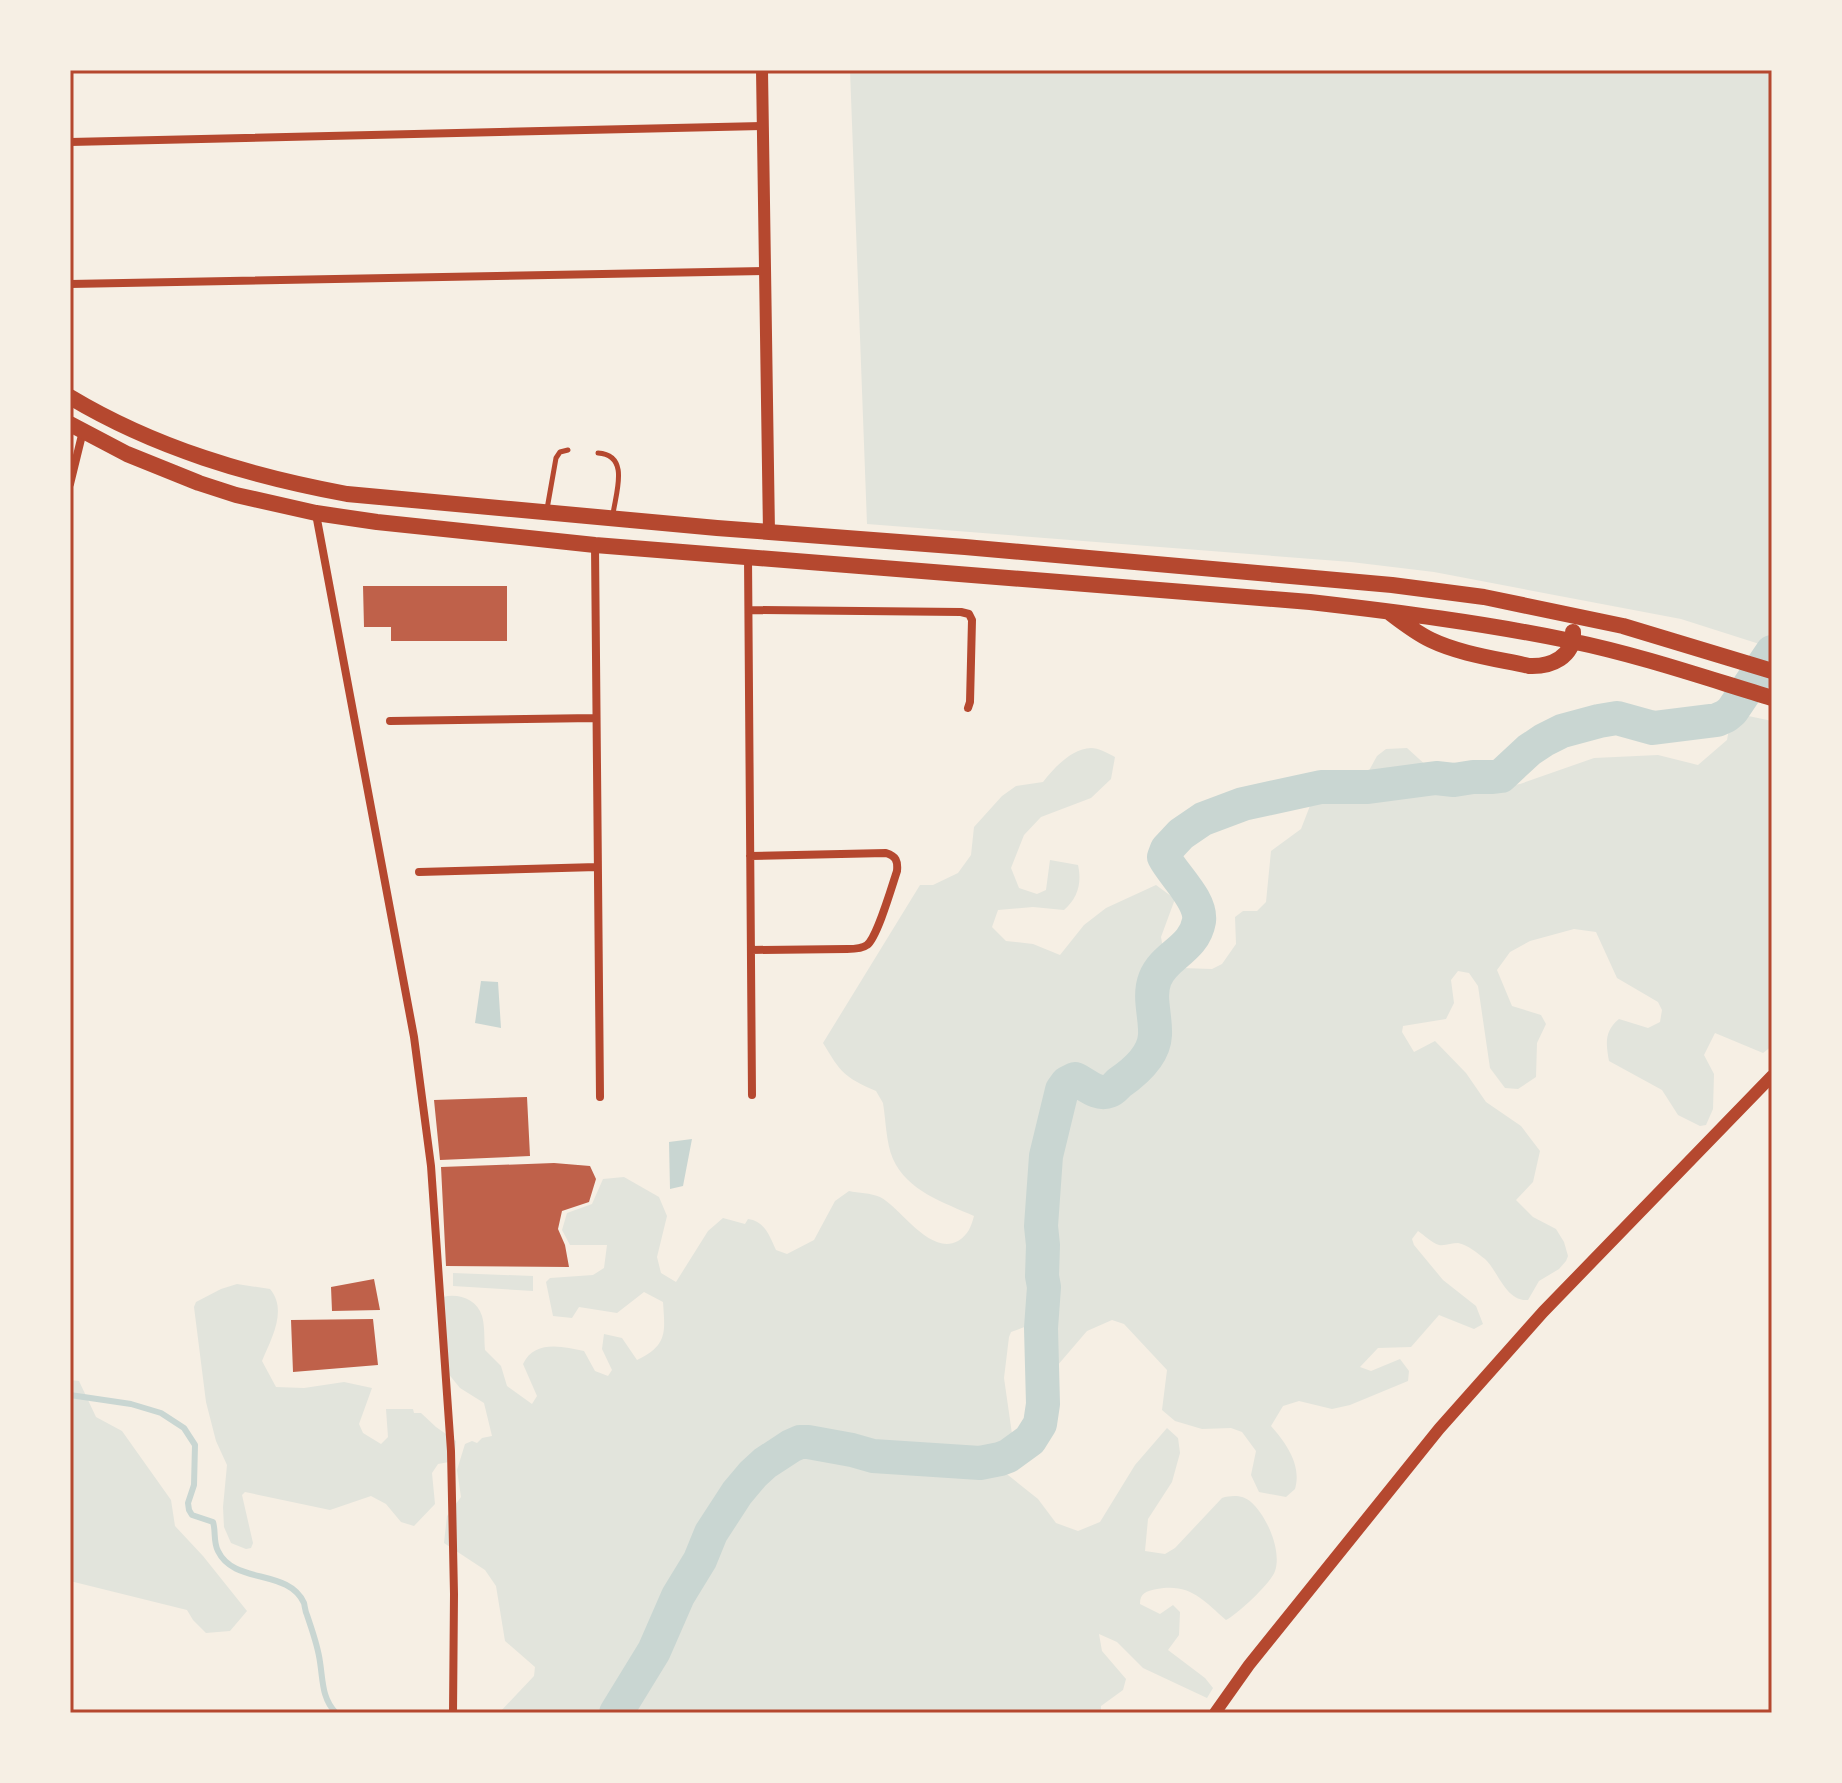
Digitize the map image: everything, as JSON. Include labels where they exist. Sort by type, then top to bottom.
[{"type":"main road","points":[[70,397],[159,442],[205,459],[290,483],[347,494],[1392,585],[1484,597],[1623,626],[1772,671]]},
{"type":"main road","points":[[76,428],[127,454],[199,483],[236,495],[316,513],[595,545],[1310,602],[1387,611],[1479,623],[1573,641],[1772,698]]},
{"type":"main road","points":[[1387,611],[1433,641],[1449,647],[1540,667],[1557,662],[1568,651],[1573,641],[1568,615]]},
{"type":"street","points":[[762,70],[769,533]]},
{"type":"street","points":[[70,142],[762,126]]},
{"type":"street","points":[[70,284],[765,271]]},
{"type":"street","points":[[70,484],[76,428]]},
{"type":"street","points":[[316,513],[424,1104],[451,1451],[453,1713]]},
{"type":"street","points":[[595,545],[600,1097]]},
{"type":"street","points":[[748,557],[752,1095]]},
{"type":"street","points":[[749,610],[969,614],[972,620],[968,708]]},
{"type":"street","points":[[390,721],[595,718]]},
{"type":"street","points":[[750,856],[886,853],[893,855],[898,862],[875,934],[868,945],[847,949],[751,950]]},
{"type":"street","points":[[419,872],[597,867]]},
{"type":"street","points":[[1215,1713],[1249,1665],[1439,1429],[1543,1312],[1772,1076]]},
{"type":"lane","points":[[546,513],[556,458],[560,452],[568,450]]},
{"type":"lane","points":[[598,453],[608,454],[619,467],[612,519]]},
{"type":"shaded area","points":[[850,70],[1772,70],[1772,648],[1681,619],[1434,572],[1351,562],[867,524]]},
{"type":"shaded area","points":[[1739,714],[1772,721],[1772,1046],[1763,1053],[1715,1033],[1704,1055],[1714,1074],[1713,1109],[1706,1125],[1700,1126],[1678,1115],[1662,1090],[1609,1061],[1607,1038],[1619,1019],[1648,1028],[1660,1022],[1662,1010],[1658,1002],[1617,978],[1596,932],[1574,929],[1530,941],[1510,952],[1497,970],[1512,1006],[1541,1015],[1546,1024],[1537,1043],[1536,1077],[1518,1089],[1505,1088],[1490,1068],[1478,986],[1469,973],[1458,971],[1451,980],[1454,1003],[1446,1019],[1403,1026],[1402,1032],[1414,1052],[1435,1041],[1466,1073],[1486,1102],[1521,1126],[1540,1151],[1533,1182],[1516,1200],[1533,1217],[1556,1229],[1568,1256],[1559,1269],[1539,1281],[1528,1300],[1508,1291],[1490,1264],[1472,1250],[1458,1243],[1439,1245],[1418,1231],[1412,1239],[1414,1245],[1443,1280],[1476,1306],[1483,1324],[1474,1329],[1439,1315],[1411,1347],[1378,1348],[1360,1367],[1371,1371],[1400,1359],[1409,1371],[1408,1381],[1350,1405],[1332,1409],[1299,1401],[1283,1406],[1271,1426],[1287,1447],[1296,1471],[1295,1489],[1286,1497],[1259,1492],[1251,1475],[1256,1451],[1242,1432],[1231,1428],[1202,1429],[1175,1421],[1162,1410],[1167,1370],[1124,1324],[1112,1320],[1087,1331],[1051,1373],[1027,1326],[1011,1332],[1004,1378],[1012,1434],[1002,1455],[1003,1471],[1038,1499],[1056,1523],[1078,1531],[1100,1522],[1135,1465],[1167,1428],[1178,1438],[1180,1453],[1172,1482],[1148,1519],[1145,1551],[1165,1554],[1175,1548],[1226,1497],[1237,1496],[1248,1500],[1267,1525],[1275,1544],[1275,1571],[1254,1598],[1226,1620],[1195,1595],[1178,1588],[1153,1590],[1141,1597],[1140,1604],[1160,1614],[1173,1605],[1180,1612],[1179,1635],[1168,1650],[1205,1678],[1213,1688],[1207,1698],[1143,1668],[1117,1642],[1099,1634],[1102,1651],[1126,1679],[1123,1690],[1101,1706],[1101,1713],[499,1713],[534,1676],[535,1667],[505,1641],[496,1586],[485,1570],[444,1543],[447,1516],[461,1497],[457,1470],[465,1444],[472,1441],[477,1443],[482,1438],[492,1436],[484,1403],[460,1388],[447,1372],[443,1297],[461,1297],[476,1305],[483,1320],[485,1350],[501,1366],[507,1386],[532,1404],[537,1396],[523,1364],[534,1351],[558,1347],[584,1351],[595,1371],[608,1376],[612,1370],[602,1349],[604,1334],[622,1338],[637,1360],[654,1349],[662,1337],[663,1302],[644,1292],[617,1313],[579,1307],[572,1318],[553,1316],[546,1282],[550,1278],[593,1275],[604,1268],[607,1245],[570,1245],[562,1230],[567,1213],[592,1204],[603,1179],[624,1177],[659,1197],[667,1216],[657,1257],[661,1273],[676,1282],[708,1231],[723,1218],[745,1224],[748,1219],[754,1220],[766,1230],[776,1250],[787,1254],[814,1240],[835,1201],[849,1191],[880,1197],[916,1229],[937,1242],[947,1244],[964,1236],[974,1216],[939,1201],[907,1180],[893,1159],[883,1103],[876,1091],[844,1073],[823,1043],[920,885],[933,885],[958,873],[971,855],[974,827],[1002,796],[1016,786],[1043,782],[1064,760],[1084,749],[1097,749],[1115,757],[1111,779],[1091,798],[1041,817],[1024,835],[1011,868],[1019,888],[1037,894],[1046,890],[1050,860],[1078,865],[1079,884],[1076,895],[1064,910],[1033,907],[998,910],[992,927],[1006,941],[1033,944],[1060,955],[1084,925],[1106,908],[1156,885],[1175,899],[1161,937],[1165,960],[1182,968],[1212,969],[1222,964],[1236,944],[1235,917],[1243,911],[1257,911],[1266,902],[1271,851],[1301,829],[1313,798],[1330,788],[1360,787],[1377,756],[1386,749],[1407,748],[1429,768],[1434,790],[1455,794],[1520,784],[1594,758],[1658,755],[1698,765],[1727,740],[1731,718]]},
{"type":"shaded area","points":[[481,981],[498,982],[501,1028],[475,1023]]},
{"type":"shaded area","points":[[692,1139],[683,1186],[670,1189],[669,1142]]},
{"type":"shaded area","points":[[453,1273],[533,1276],[533,1291],[453,1286]]},
{"type":"shaded area","points":[[237,1284],[270,1289],[275,1297],[278,1306],[276,1325],[262,1361],[276,1387],[304,1388],[344,1382],[372,1388],[359,1424],[363,1433],[381,1444],[388,1437],[386,1409],[413,1409],[414,1413],[421,1413],[456,1441],[449,1462],[438,1464],[432,1473],[435,1504],[414,1526],[401,1522],[386,1504],[371,1496],[330,1510],[245,1492],[242,1495],[253,1543],[251,1548],[246,1549],[231,1543],[224,1527],[227,1465],[216,1441],[206,1402],[194,1307],[196,1302]]},
{"type":"shaded area","points":[[70,1380],[79,1381],[96,1417],[122,1431],[171,1500],[175,1526],[247,1611],[230,1631],[206,1633],[187,1610],[70,1581]]},
{"type":"building","points":[[363,586],[507,586],[507,641],[391,641],[391,627],[364,627]]},
{"type":"building","points":[[527,1097],[530,1156],[440,1160],[434,1100]]},
{"type":"building","points":[[554,1163],[590,1166],[596,1179],[589,1202],[562,1211],[558,1229],[569,1267],[446,1266],[441,1167]]},
{"type":"building","points":[[374,1279],[380,1310],[332,1311],[331,1287]]},
{"type":"building","points":[[373,1319],[378,1365],[293,1372],[291,1320]]},
{"type":"waterway","points":[[616,1713],[654,1651],[711,1533],[737,1493],[765,1463],[800,1442],[873,1456],[980,1463],[1008,1456],[1030,1440],[1040,1424],[1043,1404],[1041,1226],[1046,1156],[1062,1090],[1075,1079],[1096,1090],[1110,1090],[1137,1069],[1151,1050],[1155,1035],[1152,1000],[1155,979],[1165,964],[1191,939],[1199,921],[1192,896],[1164,857],[1181,834],[1203,819],[1243,804],[1321,787],[1368,787],[1436,778],[1454,780],[1501,776],[1544,740],[1562,731],[1599,721],[1617,718],[1653,728],[1717,720],[1732,711],[1772,652]]},
{"type":"waterway","points":[[70,1395],[131,1404],[161,1413],[184,1428],[195,1445],[194,1485],[189,1510],[192,1515],[213,1522],[216,1548],[226,1562],[236,1569],[286,1585],[304,1603],[326,1696],[336,1713]]}]
